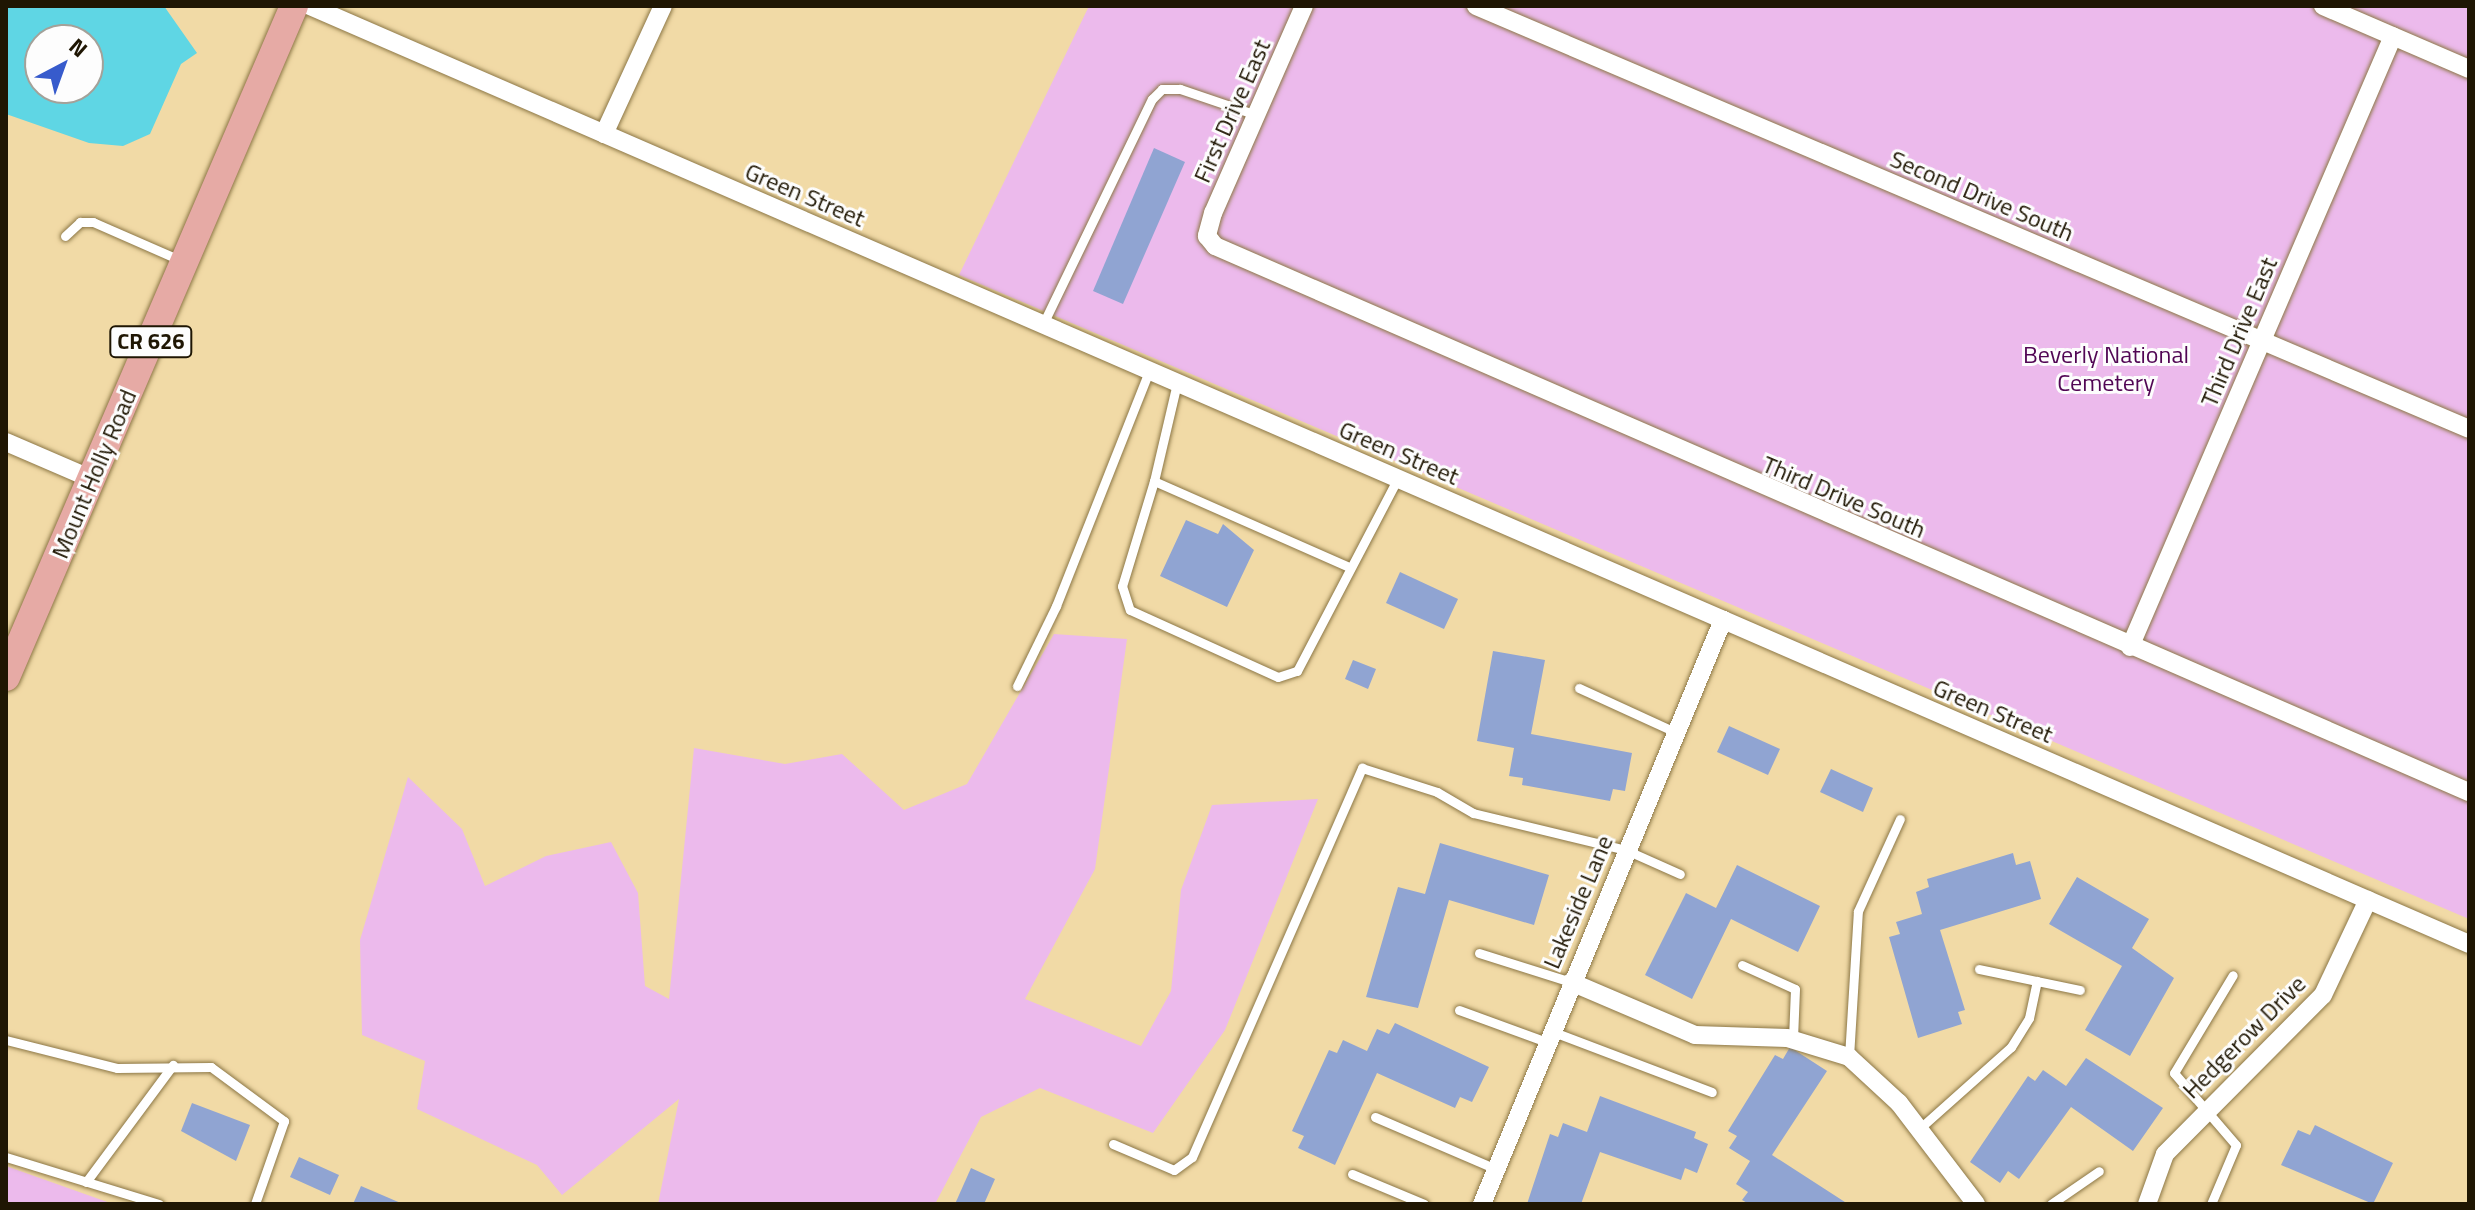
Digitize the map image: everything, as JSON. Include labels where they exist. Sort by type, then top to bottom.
[{"type":"main road","name":"Mount Holly Road","points":[[6,677],[294,6]]},
{"type":"street","name":"Green Street","points":[[310,6],[2469,944]]},
{"type":"street","points":[[604,134],[663,6]]},
{"type":"street","name":"First Drive East","points":[[1207,236],[1304,6]]},
{"type":"street","points":[[2323,6],[2469,69]]},
{"type":"street","name":"Second Drive South","points":[[1480,7],[2469,429]]},
{"type":"street","name":"Third Drive East","points":[[2130,647],[2393,36]]},
{"type":"street","name":"Third Drive South","points":[[1207,236],[1315,295],[2469,792]]},
{"type":"street","points":[[6,442],[92,479]]},
{"type":"street","name":"Lakeside Lane","points":[[1482,1204],[1571,982],[1723,620]]},
{"type":"street","name":"Hedgerow Drive","points":[[2147,1204],[2165,1154],[2209,1106],[2323,995],[2368,900]]},
{"type":"street","points":[[1571,982],[1695,1035],[1793,1040],[1849,1057],[1919,1129],[1976,1204]]},
{"type":"lane","points":[[1043,324],[1152,99],[1162,89],[1180,89],[1257,115]]},
{"type":"lane","points":[[65,236],[80,222],[93,222],[185,263]]},
{"type":"lane","points":[[1017,686],[1056,606],[1149,371]]},
{"type":"lane","points":[[1177,383],[1154,481],[1122,586],[1130,610],[1263,676],[1297,671],[1347,566],[1365,547],[1398,478]]},
{"type":"lane","points":[[1154,481],[1347,566]]},
{"type":"lane","points":[[1579,688],[1675,732]]},
{"type":"lane","points":[[1113,1144],[1174,1170],[1192,1157],[1362,768],[1437,792],[1473,813],[1626,850],[1680,874]]},
{"type":"lane","points":[[1849,1057],[1858,911],[1900,819]]},
{"type":"lane","points":[[1479,953],[1571,982]]},
{"type":"lane","points":[[1742,965],[1795,989],[1793,1040]]},
{"type":"lane","points":[[1979,969],[2080,990]]},
{"type":"lane","points":[[2211,1204],[2236,1145],[2209,1106],[2174,1073],[2233,975]]},
{"type":"lane","points":[[1919,1129],[2011,1047],[2029,1018],[2037,981]]},
{"type":"lane","points":[[1459,1010],[1549,1036],[1712,1092]]},
{"type":"lane","points":[[6,1040],[117,1068],[173,1065],[211,1067],[284,1121],[255,1204]]},
{"type":"lane","points":[[86,1182],[173,1065]]},
{"type":"lane","points":[[1375,1117],[1496,1169]]},
{"type":"lane","points":[[6,1157],[159,1204]]},
{"type":"lane","points":[[2051,1204],[2099,1171]]},
{"type":"lane","points":[[1352,1174],[1424,1204]]},
{"type":"green space","name":"Beverly National Cemetery","points":[[1089,6],[2469,6],[2469,919],[959,275]]},
{"type":"green space","points":[[1054,634],[1127,639],[1095,869],[1025,999],[1141,1046],[1171,991],[1181,890],[1212,805],[1318,799],[1225,1030],[1153,1133],[1040,1088],[981,1117],[935,1204],[658,1204],[679,1099],[562,1195],[537,1165],[417,1109],[425,1061],[362,1035],[360,940],[408,777],[462,829],[485,886],[546,856],[611,842],[638,893],[645,986],[669,999],[694,748],[785,764],[842,754],[904,810],[967,784]]},
{"type":"green space","points":[[6,1166],[113,1204],[6,1204]]},
{"type":"water","points":[[6,6],[164,6],[197,53],[181,64],[150,134],[123,146],[89,143],[6,114]]},
{"type":"building","points":[[1154,148],[1185,162],[1123,304],[1093,291]]},
{"type":"building","points":[[1186,520],[1218,534],[1223,524],[1254,550],[1227,607],[1160,576]]},
{"type":"building","points":[[1400,572],[1458,599],[1444,629],[1386,603]]},
{"type":"building","points":[[1493,651],[1545,660],[1531,734],[1632,753],[1625,791],[1613,789],[1610,801],[1522,785],[1523,778],[1509,776],[1514,748],[1477,741]]},
{"type":"building","points":[[1353,660],[1376,669],[1368,689],[1345,679]]},
{"type":"building","points":[[1729,726],[1780,749],[1768,775],[1717,752]]},
{"type":"building","points":[[1831,769],[1873,788],[1863,812],[1820,792]]},
{"type":"building","points":[[1440,843],[1549,875],[1534,925],[1449,900],[1418,1008],[1366,997],[1398,887],[1425,894]]},
{"type":"building","points":[[2013,853],[2016,865],[2030,861],[2041,899],[1940,930],[1965,1010],[1958,1012],[1962,1024],[1918,1038],[1889,937],[1900,934],[1896,922],[1922,914],[1916,892],[1929,887],[1927,879]]},
{"type":"building","points":[[1737,865],[1820,906],[1798,952],[1731,919],[1692,999],[1645,975],[1686,893],[1716,908]]},
{"type":"building","points":[[2077,877],[2149,919],[2132,948],[2174,978],[2130,1056],[2085,1030],[2122,966],[2049,924]]},
{"type":"building","points":[[1395,1023],[1489,1067],[1472,1102],[1460,1097],[1455,1108],[1377,1073],[1335,1165],[1298,1148],[1304,1136],[1292,1131],[1329,1050],[1337,1053],[1343,1040],[1367,1051],[1377,1029],[1389,1034]]},
{"type":"building","points":[[1790,1047],[1827,1071],[1772,1155],[1848,1204],[1749,1204],[1742,1200],[1748,1192],[1736,1184],[1750,1161],[1729,1148],[1737,1136],[1728,1131],[1775,1055],[1783,1059]]},
{"type":"building","points":[[2086,1058],[2163,1108],[2133,1151],[2071,1107],[2019,1179],[2008,1171],[2000,1183],[1970,1162],[2028,1076],[2035,1081],[2043,1070],[2066,1086]]},
{"type":"building","points":[[1600,1096],[1696,1132],[1694,1138],[1708,1144],[1697,1173],[1685,1168],[1681,1180],[1600,1152],[1581,1204],[1527,1204],[1550,1134],[1558,1137],[1563,1123],[1587,1132]]},
{"type":"building","points":[[192,1103],[250,1125],[236,1161],[181,1131]]},
{"type":"building","points":[[2315,1125],[2393,1163],[2373,1204],[2281,1165],[2298,1130],[2310,1135]]},
{"type":"building","points":[[299,1157],[339,1175],[330,1195],[290,1177]]},
{"type":"building","points":[[971,1168],[995,1179],[984,1204],[955,1204]]},
{"type":"building","points":[[361,1186],[403,1204],[353,1204]]}]
